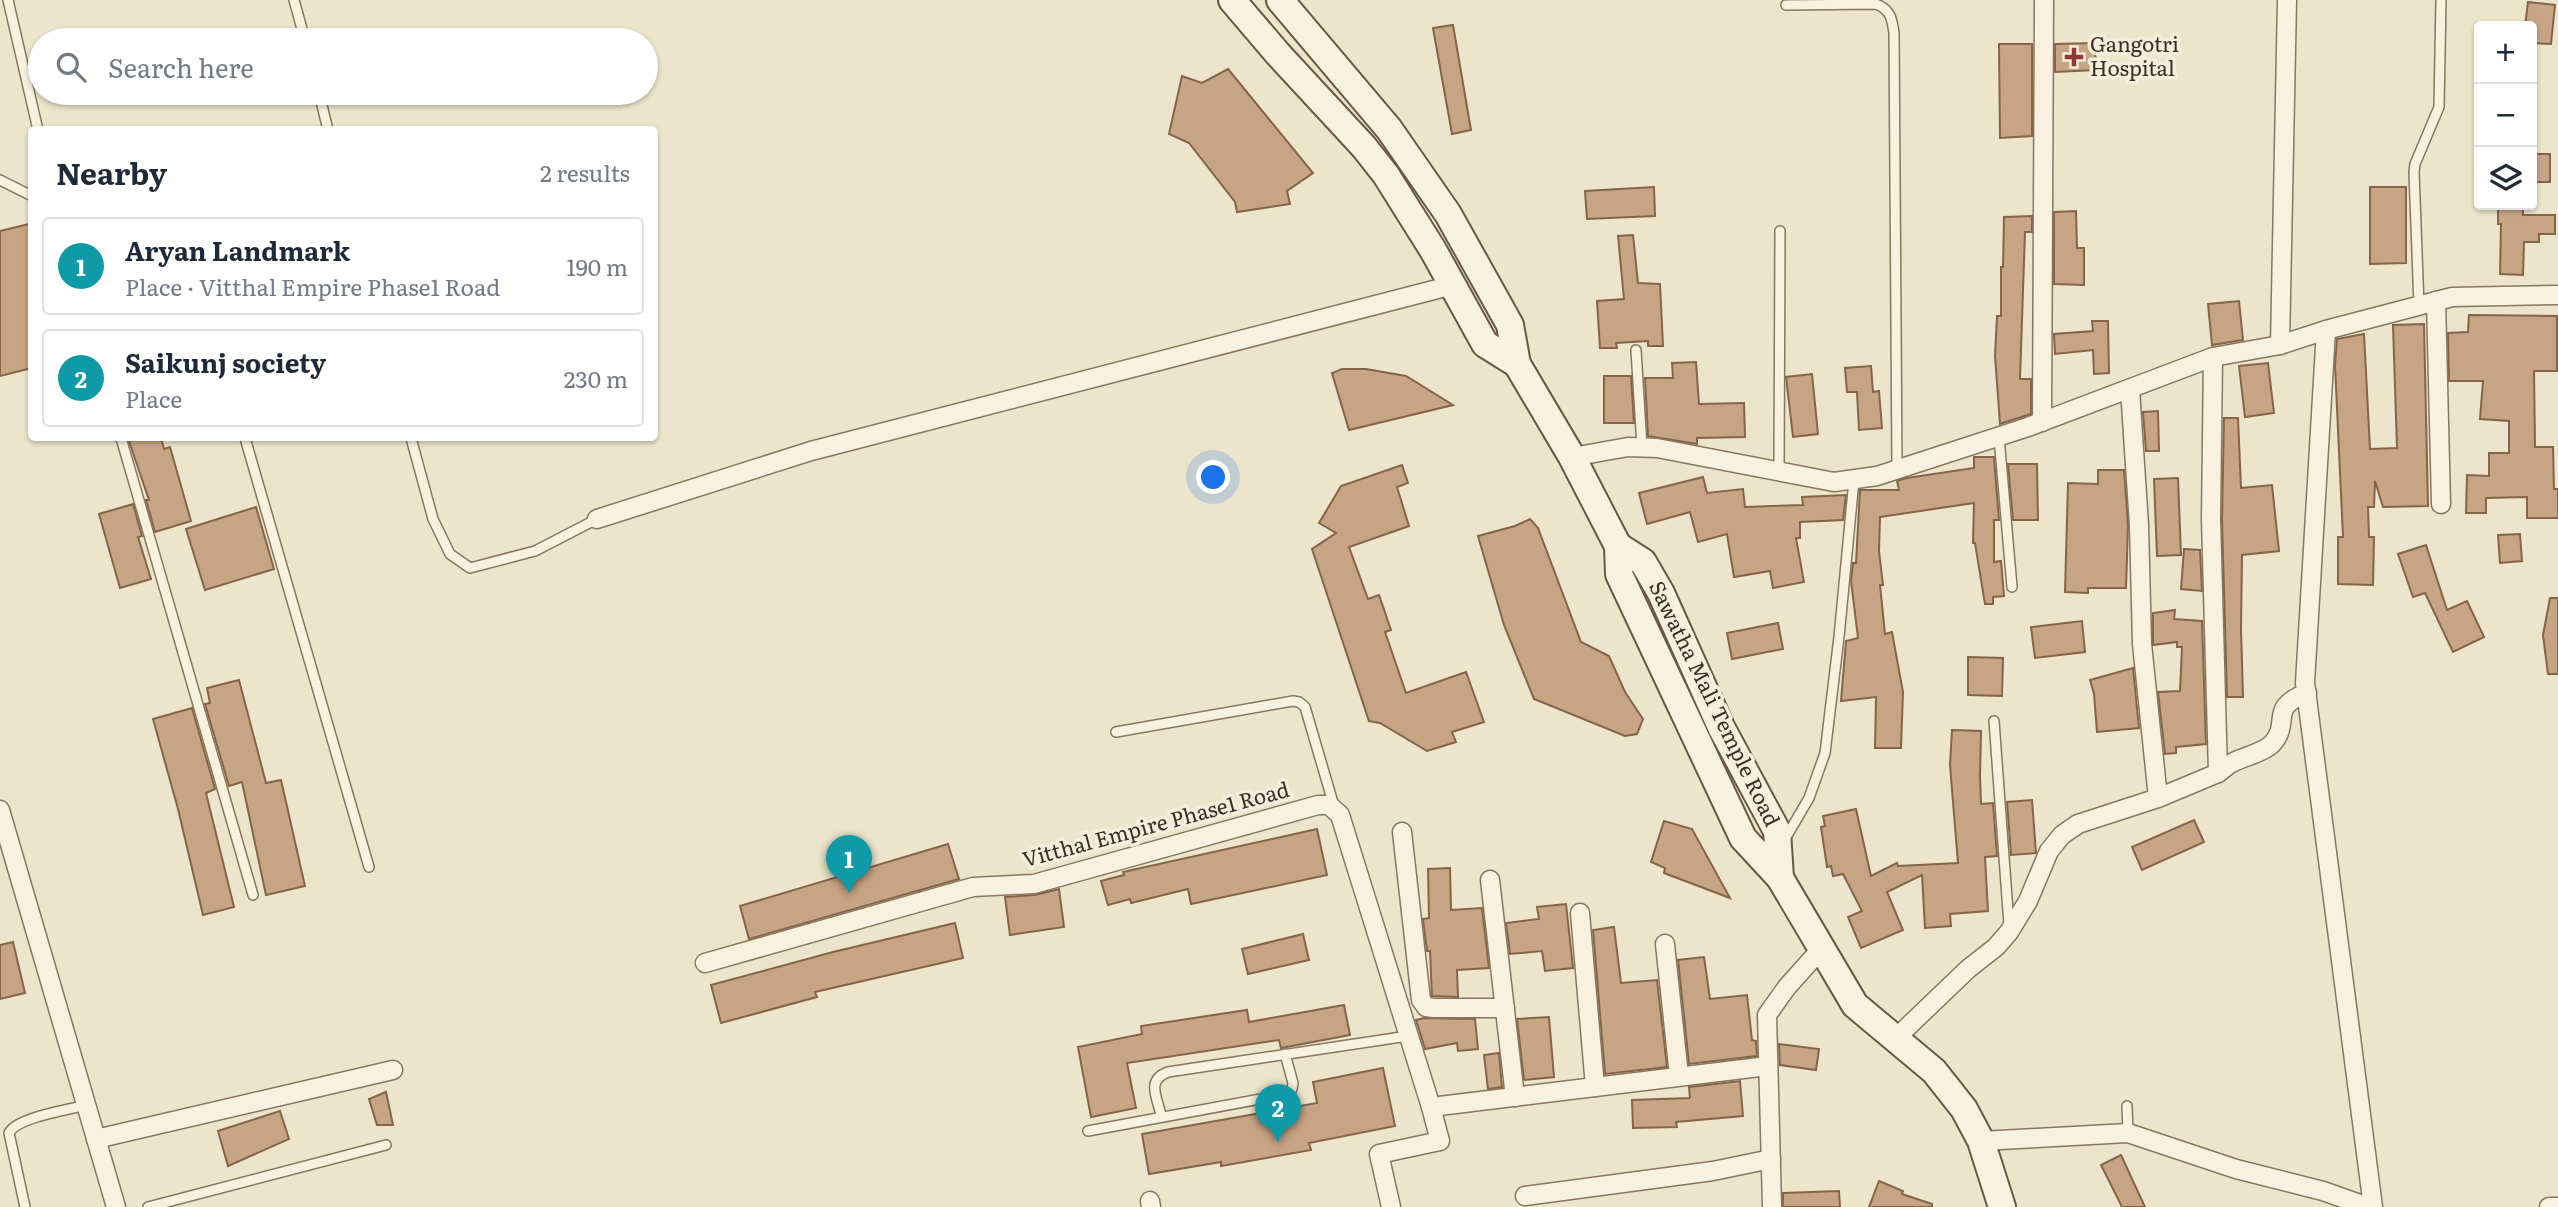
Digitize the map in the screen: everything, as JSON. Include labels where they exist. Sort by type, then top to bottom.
[{"type":"street","name":"Sawatha Mali Temple Road","points":[[1232,0],[1386,175],[1453,285],[1485,344],[1517,364]]},
{"type":"street","name":"Sawatha Mali Temple Road","points":[[1280,0],[1389,129],[1448,214],[1510,326],[1517,364],[1572,457],[1618,546],[1619,574],[1743,838],[1780,878],[1855,1005],[1934,1071],[1964,1109],[1981,1140],[2002,1207]]},
{"type":"street","points":[[2042,422],[2045,0]]},
{"type":"street","points":[[2280,345],[2287,0]]},
{"type":"street","points":[[597,519],[811,451],[1453,285]]},
{"type":"street","points":[[1572,457],[1628,447],[1657,447],[1834,482],[1854,480],[1897,469],[2042,422],[2213,357],[2280,345],[2452,297],[2558,295]]},
{"type":"street","points":[[2428,303],[2441,504]]},
{"type":"street","points":[[1981,1140],[2128,1133],[2236,1169],[2323,1191],[2370,1207],[2306,693],[2326,330]]},
{"type":"street","points":[[2213,357],[2211,519],[2218,773]]},
{"type":"street","points":[[2130,388],[2143,644],[2158,798]]},
{"type":"street","name":"Sawatha Mali Temple Road","points":[[1618,546],[1643,562],[1661,593],[1721,727],[1777,831],[1780,878]]},
{"type":"street","points":[[1896,1038],[2009,932],[2028,901],[2049,851],[2062,835],[2078,824],[2158,798],[2218,773],[2231,763],[2265,748],[2273,743],[2277,734],[2284,705],[2306,693]]},
{"type":"street","name":"Vitthal Empire Phase1 Road","points":[[705,963],[973,887],[1034,884],[1318,805],[1335,808]]},
{"type":"street","points":[[1335,808],[1340,816],[1440,1140],[1379,1154],[1391,1207]]},
{"type":"street","points":[[0,810],[116,1207]]},
{"type":"street","points":[[1402,832],[1421,1000],[1426,1007],[1434,1008],[1504,1007]]},
{"type":"street","points":[[1490,880],[1514,1097]]},
{"type":"street","points":[[1580,913],[1594,1087]]},
{"type":"street","points":[[1665,944],[1679,1076]]},
{"type":"street","points":[[1772,1207],[1767,1015],[1787,987],[1821,949]]},
{"type":"street","points":[[1431,1107],[1768,1066]]},
{"type":"street","points":[[96,1139],[393,1070]]},
{"type":"street","points":[[1525,1196],[1713,1171],[1771,1159]]},
{"type":"street","points":[[2549,1207],[2558,1206]]},
{"type":"lane","points":[[8,0],[28,87]]},
{"type":"lane","points":[[294,0],[302,28]]},
{"type":"lane","points":[[2428,303],[2414,172],[2439,107],[2441,0]]},
{"type":"lane","points":[[1786,5],[1876,4],[1886,8],[1892,18],[1897,469]]},
{"type":"lane","points":[[32,105],[37,126]]},
{"type":"lane","points":[[322,105],[327,126]]},
{"type":"lane","points":[[0,180],[28,193]]},
{"type":"lane","points":[[1779,471],[1780,231]]},
{"type":"lane","points":[[1636,350],[1642,447]]},
{"type":"lane","points":[[1998,437],[2012,587]]},
{"type":"lane","points":[[122,441],[253,895]]},
{"type":"lane","points":[[246,441],[369,867]]},
{"type":"lane","points":[[412,441],[433,519],[450,554],[470,568],[535,551],[597,519]]},
{"type":"lane","points":[[1778,850],[1809,797],[1825,753],[1841,625],[1854,480]]},
{"type":"lane","points":[[1116,732],[1293,701],[1300,702],[1305,707],[1335,808]]},
{"type":"lane","points":[[1994,721],[2009,932]]},
{"type":"lane","points":[[1161,1115],[1154,1083],[1168,1072],[1408,1036]]},
{"type":"lane","points":[[1088,1131],[1161,1115],[1287,1094],[1292,1090],[1293,1083],[1285,1054]]},
{"type":"lane","points":[[25,1207],[9,1133],[12,1127],[86,1105]]},
{"type":"lane","points":[[2127,1106],[2128,1133]]},
{"type":"lane","points":[[148,1207],[386,1145]]},
{"type":"building","points":[[2528,2],[2555,5],[2551,44],[2537,43],[2537,21],[2526,21]]},
{"type":"building","points":[[1453,25],[1471,130],[1452,134],[1433,28]]},
{"type":"building","points":[[2095,43],[2096,70],[2055,72],[2055,44]]},
{"type":"building","points":[[1999,44],[2032,44],[2032,136],[2000,138]]},
{"type":"building","points":[[1228,69],[1313,173],[1287,191],[1290,204],[1237,212],[1235,202],[1189,143],[1169,134],[1182,76],[1202,83]]},
{"type":"building","points":[[2537,154],[2550,154],[2550,182],[2537,182]]},
{"type":"building","points":[[1654,187],[1655,216],[1587,219],[1585,191]]},
{"type":"building","points":[[2370,187],[2406,187],[2406,263],[2370,264]]},
{"type":"building","points":[[2498,210],[2523,210],[2523,215],[2555,215],[2555,234],[2539,234],[2539,242],[2524,242],[2523,275],[2500,274],[2501,224],[2498,224]]},
{"type":"building","points":[[2076,211],[2077,248],[2084,248],[2084,285],[2054,284],[2054,212]]},
{"type":"building","points":[[2032,216],[2032,232],[2025,232],[2020,379],[2031,379],[2031,414],[2000,424],[1995,356],[1997,316],[2001,316],[2004,217]]},
{"type":"building","points":[[28,224],[28,369],[0,376],[0,231]]},
{"type":"building","points":[[1633,235],[1638,283],[1660,284],[1663,346],[1648,346],[1648,341],[1616,343],[1617,348],[1600,348],[1597,301],[1624,299],[1618,236]]},
{"type":"building","points":[[2239,301],[2243,340],[2212,345],[2208,304]]},
{"type":"building","points":[[2469,315],[2557,316],[2557,371],[2534,371],[2535,447],[2553,447],[2558,518],[2527,518],[2527,497],[2486,498],[2486,513],[2466,513],[2467,475],[2489,476],[2489,453],[2509,453],[2509,421],[2480,419],[2483,381],[2449,381],[2448,333],[2468,332]]},
{"type":"building","points":[[2092,321],[2108,321],[2109,373],[2094,374],[2093,350],[2055,354],[2054,334],[2093,331]]},
{"type":"building","points":[[2424,324],[2428,506],[2383,507],[2375,481],[2374,507],[2368,507],[2369,537],[2374,537],[2373,585],[2338,584],[2338,537],[2343,537],[2335,365],[2337,339],[2364,334],[2370,449],[2397,448],[2393,325]]},
{"type":"building","points":[[1696,362],[1699,404],[1744,403],[1745,437],[1697,438],[1697,444],[1648,436],[1645,378],[1673,378],[1672,363]]},
{"type":"building","points":[[2268,363],[2274,413],[2245,417],[2239,366]]},
{"type":"building","points":[[1871,366],[1873,392],[1879,391],[1882,428],[1859,430],[1857,392],[1847,392],[1845,368]]},
{"type":"building","points":[[1342,369],[1366,369],[1406,376],[1453,405],[1349,430],[1332,373]]},
{"type":"building","points":[[1812,374],[1818,434],[1793,437],[1786,377]]},
{"type":"building","points":[[1604,376],[1631,376],[1634,423],[1604,423]]},
{"type":"building","points":[[2158,411],[2159,451],[2146,451],[2143,412]]},
{"type":"building","points":[[2224,418],[2238,418],[2241,488],[2272,485],[2279,551],[2242,555],[2243,697],[2227,697],[2222,519]]},
{"type":"building","points":[[129,441],[162,441],[164,449],[170,447],[191,521],[155,532],[146,500],[149,500]]},
{"type":"building","points":[[1974,457],[1994,457],[1999,520],[1994,520],[1994,562],[2001,561],[2004,596],[1993,597],[1993,604],[1985,604],[1973,543],[1974,503],[1880,517],[1879,551],[1883,585],[1880,585],[1885,634],[1892,632],[1903,692],[1901,748],[1875,748],[1876,697],[1841,701],[1846,641],[1858,638],[1851,581],[1853,563],[1856,563],[1860,490],[1899,490],[1897,481],[1907,478],[1974,468]]},
{"type":"building","points":[[2008,464],[2037,464],[2038,520],[2013,520]]},
{"type":"building","points":[[1402,465],[1408,483],[1397,487],[1409,526],[1349,547],[1368,599],[1379,595],[1391,630],[1385,632],[1406,693],[1466,672],[1484,722],[1452,732],[1456,742],[1427,751],[1380,723],[1369,721],[1312,549],[1336,533],[1319,523],[1341,486]]},
{"type":"building","points":[[2098,470],[2124,470],[2128,525],[2126,588],[2088,588],[2088,593],[2065,592],[2068,483],[2098,484]]},
{"type":"building","points":[[1703,477],[1707,493],[1743,489],[1745,507],[1803,505],[1802,497],[1846,495],[1843,520],[1800,522],[1800,538],[1796,538],[1804,582],[1773,588],[1770,571],[1734,577],[1727,534],[1698,542],[1690,512],[1647,524],[1639,493]]},
{"type":"building","points":[[2178,478],[2181,555],[2157,556],[2154,479]]},
{"type":"building","points":[[133,504],[142,536],[138,537],[151,579],[120,588],[99,514]]},
{"type":"building","points":[[256,507],[274,569],[205,590],[186,529]]},
{"type":"building","points":[[1530,519],[1538,528],[1581,642],[1609,656],[1625,692],[1643,719],[1637,734],[1625,736],[1534,699],[1504,625],[1478,536]]},
{"type":"building","points":[[2520,534],[2522,561],[2500,563],[2498,535]]},
{"type":"building","points":[[2426,545],[2447,610],[2467,601],[2484,637],[2453,652],[2425,593],[2413,597],[2398,554]]},
{"type":"building","points":[[2184,549],[2200,550],[2202,591],[2181,589]]},
{"type":"building","points":[[2550,598],[2558,598],[2558,674],[2548,674],[2543,635]]},
{"type":"building","points":[[2175,610],[2174,619],[2202,621],[2206,744],[2176,747],[2176,753],[2165,754],[2158,692],[2180,691],[2182,647],[2177,647],[2177,642],[2153,645],[2153,613]]},
{"type":"building","points":[[2082,621],[2085,652],[2035,658],[2031,627]]},
{"type":"building","points":[[1778,623],[1783,649],[1732,659],[1727,633]]},
{"type":"building","points":[[1968,657],[2003,658],[2002,696],[1968,695]]},
{"type":"building","points":[[2133,668],[2139,728],[2097,732],[2090,680]]},
{"type":"building","points":[[239,680],[266,783],[281,780],[305,886],[266,895],[242,782],[229,786],[205,704],[210,703],[207,688]]},
{"type":"building","points":[[192,708],[215,789],[206,793],[234,907],[203,915],[153,719]]},
{"type":"building","points":[[1952,730],[1981,731],[1981,804],[1993,803],[1997,856],[1985,857],[1988,911],[1950,914],[1951,926],[1925,928],[1922,875],[1887,892],[1903,930],[1861,948],[1848,917],[1862,911],[1843,874],[1833,876],[1831,866],[1827,867],[1821,827],[1825,826],[1823,816],[1856,809],[1871,876],[1897,863],[1898,866],[1958,863],[1950,765]]},
{"type":"building","points":[[2032,800],[2036,853],[2011,855],[2007,802]]},
{"type":"building","points":[[2194,820],[2204,842],[2142,870],[2132,847]]},
{"type":"building","points":[[1664,821],[1692,829],[1730,898],[1664,873],[1665,868],[1651,862]]},
{"type":"building","points":[[1317,829],[1327,875],[1191,904],[1188,889],[1131,903],[1130,899],[1108,905],[1101,881],[1124,875],[1123,872]]},
{"type":"building","points":[[948,844],[959,879],[749,939],[740,906]]},
{"type":"building","points":[[1450,868],[1451,910],[1482,908],[1489,968],[1457,970],[1458,997],[1432,996],[1430,951],[1427,951],[1423,919],[1429,918],[1428,869]]},
{"type":"building","points":[[1059,889],[1064,927],[1010,935],[1005,897],[1035,895]]},
{"type":"building","points":[[1566,904],[1573,968],[1545,971],[1542,951],[1510,954],[1506,923],[1539,919],[1537,907]]},
{"type":"building","points":[[955,923],[963,958],[815,992],[817,997],[721,1023],[711,985]]},
{"type":"building","points":[[1614,927],[1621,983],[1657,980],[1667,1067],[1605,1074],[1593,930]]},
{"type":"building","points":[[1303,934],[1309,960],[1248,974],[1242,949]]},
{"type":"building","points":[[13,942],[25,993],[0,999],[0,945]]},
{"type":"building","points":[[1704,957],[1710,999],[1747,995],[1752,1040],[1756,1041],[1757,1056],[1689,1064],[1678,960]]},
{"type":"building","points":[[1344,1005],[1350,1035],[1281,1048],[1279,1040],[1127,1063],[1136,1108],[1091,1117],[1078,1047],[1142,1034],[1141,1026],[1247,1010],[1249,1022]]},
{"type":"building","points":[[1549,1017],[1554,1077],[1524,1080],[1517,1019]]},
{"type":"building","points":[[1475,1019],[1478,1049],[1458,1051],[1457,1043],[1425,1049],[1416,1020]]},
{"type":"building","points":[[1779,1044],[1819,1049],[1816,1070],[1780,1065]]},
{"type":"building","points":[[1499,1053],[1502,1087],[1488,1089],[1484,1055]]},
{"type":"building","points":[[1383,1068],[1395,1126],[1309,1143],[1311,1150],[1221,1166],[1221,1162],[1149,1174],[1142,1134],[1317,1103],[1313,1082]]},
{"type":"building","points":[[1740,1081],[1743,1116],[1676,1122],[1677,1127],[1633,1128],[1632,1100],[1690,1098],[1689,1087]]},
{"type":"building","points":[[386,1092],[393,1125],[377,1125],[369,1099]]},
{"type":"building","points":[[280,1111],[289,1139],[228,1166],[218,1131]]},
{"type":"building","points":[[2121,1155],[2145,1207],[2122,1207],[2101,1165]]},
{"type":"building","points":[[1879,1181],[1903,1191],[1902,1194],[1932,1204],[1932,1207],[1869,1207]]},
{"type":"building","points":[[1839,1191],[1840,1207],[1783,1207],[1783,1193]]},
{"type":"place","name":"Gangotri Hospital","points":[[2074,57]]},
{"type":"place","name":"Aryan Landmark","points":[[849,893]]},
{"type":"place","name":"Saikunj society","points":[[1278,1142]]}]
